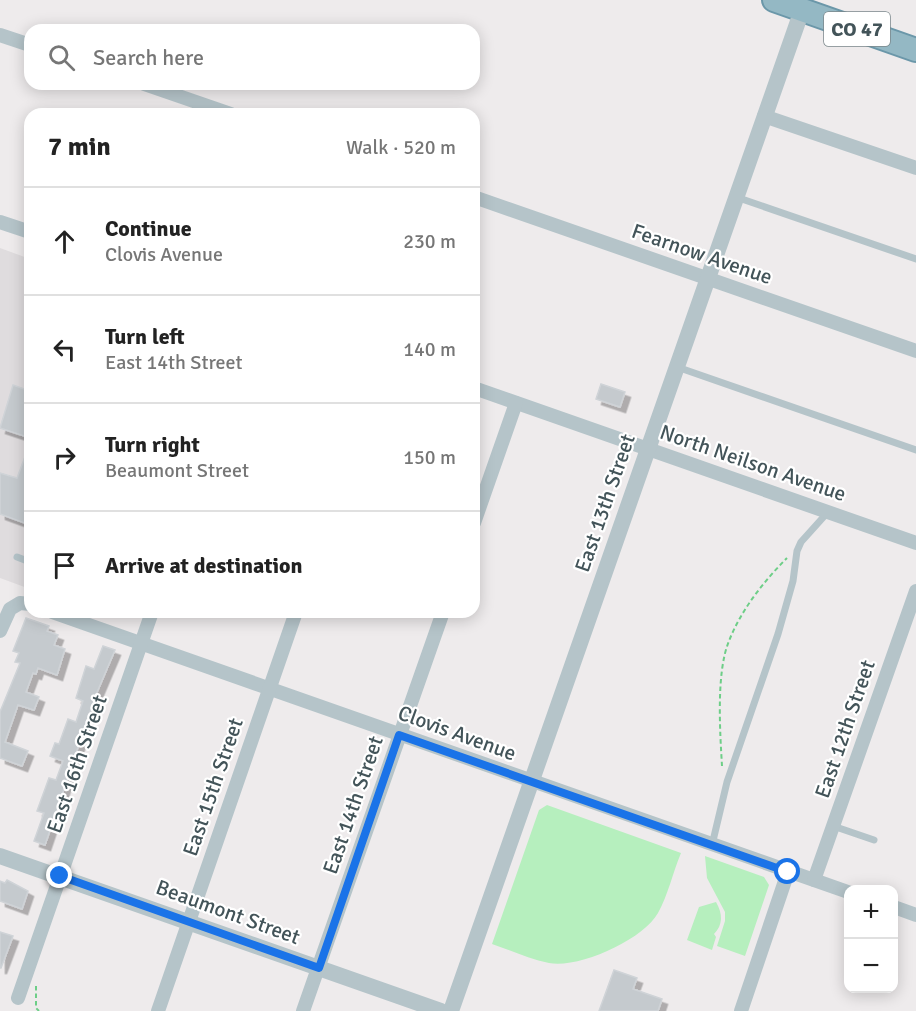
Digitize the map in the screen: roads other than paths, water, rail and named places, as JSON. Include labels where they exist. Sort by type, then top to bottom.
[{"type":"highway","name":"CO 47","points":[[774,0],[803,5],[916,50]]},
{"type":"street","name":"East 13th Street","points":[[451,1011],[803,5]]},
{"type":"street","points":[[0,35],[24,43]]},
{"type":"street","points":[[161,90],[214,108]]},
{"type":"street","points":[[764,116],[916,168]]},
{"type":"street","name":"Fearnow Avenue","points":[[480,199],[916,351]]},
{"type":"street","points":[[0,222],[24,230]]},
{"type":"street","name":"North Neilson Avenue","points":[[480,390],[916,543]]},
{"type":"street","points":[[480,506],[516,403]]},
{"type":"street","name":"East 12th Street","points":[[814,880],[916,591]]},
{"type":"street","points":[[0,631],[10,609],[24,603]]},
{"type":"street","name":"Clovis Avenue","points":[[72,618],[532,783],[844,890]]},
{"type":"street","name":"East 16th Street","points":[[18,998],[150,618]]},
{"type":"street","name":"East 15th Street","points":[[158,1011],[294,618]]},
{"type":"street","name":"East 14th Street","points":[[303,1011],[441,618]]},
{"type":"street","name":"Beaumont Street","points":[[0,856],[441,1011]]},
{"type":"street","points":[[741,1011],[788,872]]},
{"type":"street","points":[[898,909],[916,915]]},
{"type":"lane","points":[[736,196],[916,259]]},
{"type":"lane","points":[[677,367],[916,450]]},
{"type":"lane","points":[[712,845],[747,719],[778,634],[793,581],[799,546],[828,512]]},
{"type":"lane","points":[[17,557],[24,560]]},
{"type":"lane","points":[[833,826],[874,840]]}]
